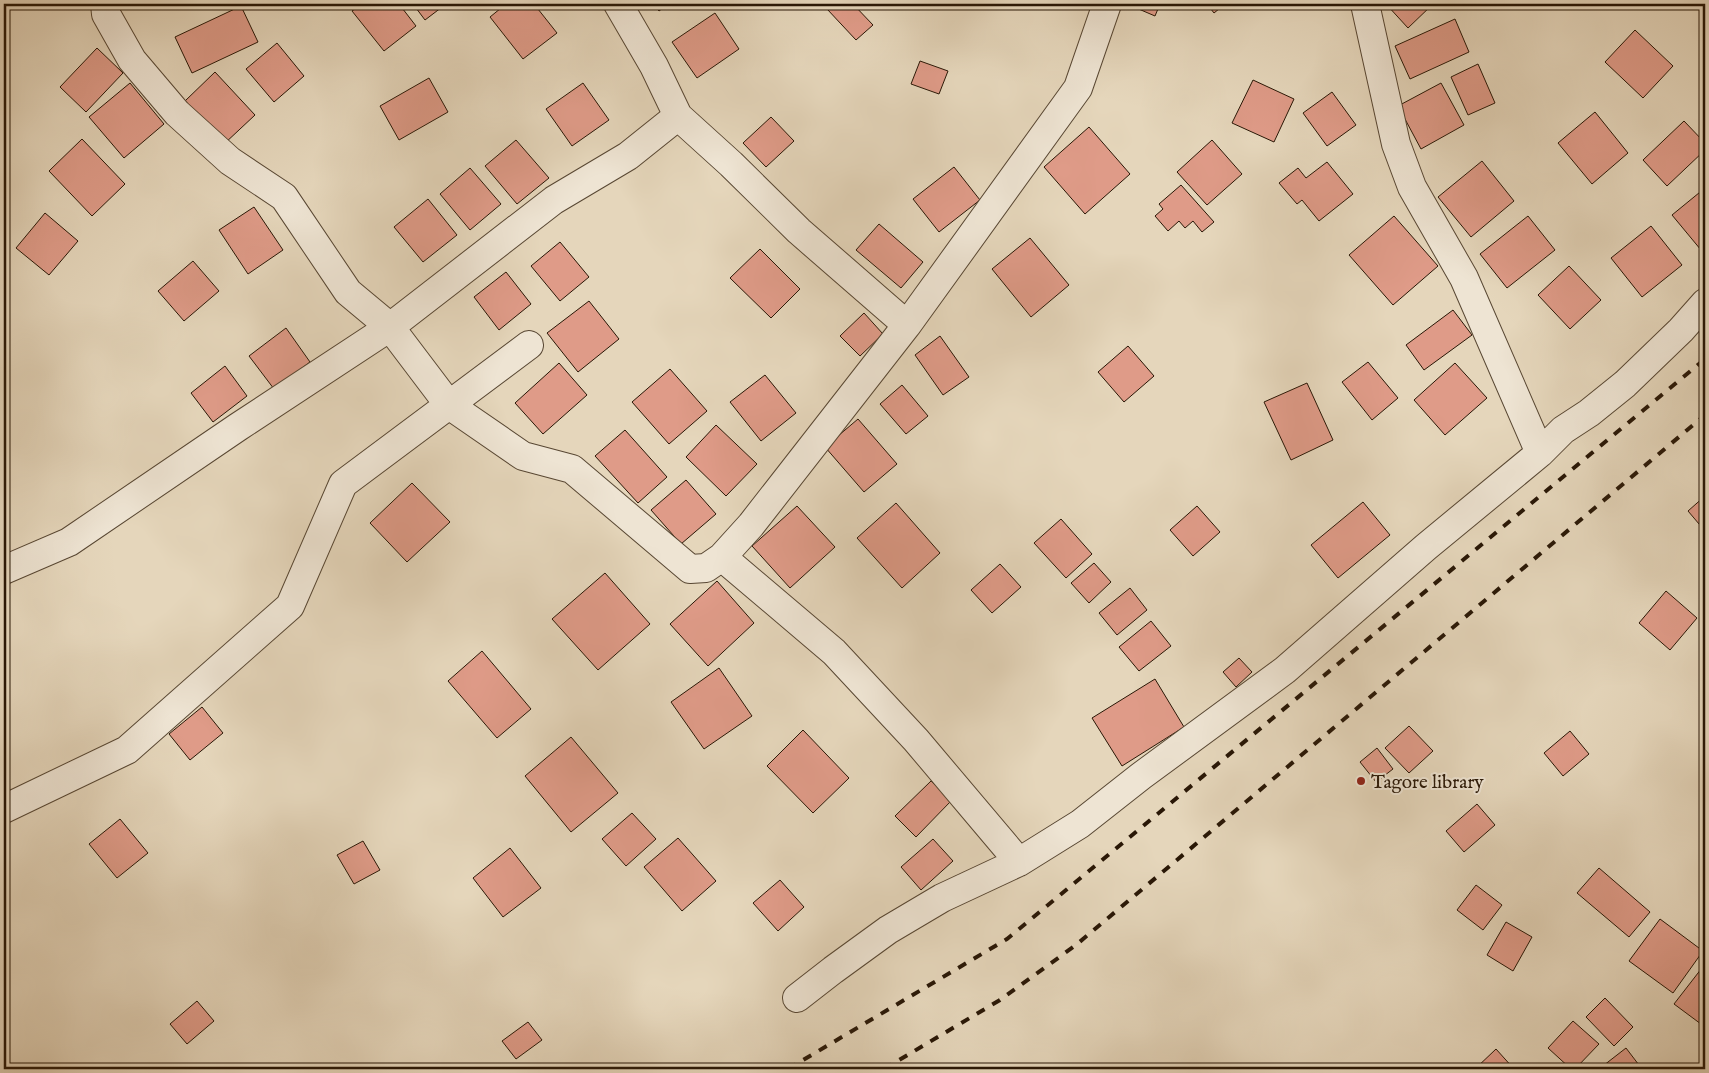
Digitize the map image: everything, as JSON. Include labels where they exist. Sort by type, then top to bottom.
[{"type":"street","points":[[105,4],[106,14],[132,60],[177,113],[230,161],[284,197],[348,292],[390,327],[449,405],[523,456],[572,469],[690,569],[706,568],[722,557],[752,525],[907,325],[1078,88],[1107,4]]},
{"type":"street","points":[[618,4],[654,66],[678,116],[731,164],[799,231],[907,325]]},
{"type":"street","points":[[1365,4],[1396,144],[1412,187],[1464,278],[1540,453]]},
{"type":"street","points":[[4,570],[69,542],[238,427],[390,327],[554,200],[628,156],[678,116]]},
{"type":"street","points":[[797,998],[888,930],[942,898],[1019,862],[1080,824],[1140,776],[1285,670],[1426,547],[1540,453],[1563,430],[1589,413],[1625,384],[1705,303]]},
{"type":"street","points":[[4,808],[127,750],[290,606],[344,484],[529,345]]},
{"type":"street","points":[[722,557],[834,652],[916,740],[1019,862]]},
{"type":"building","points":[[362,4],[399,4],[416,26],[384,51],[352,11]]},
{"type":"building","points":[[413,4],[446,4],[425,20]]},
{"type":"building","points":[[506,4],[534,4],[557,33],[523,59],[490,17]]},
{"type":"building","points":[[653,4],[668,4],[659,11]]},
{"type":"building","points":[[833,4],[853,4],[873,25],[856,40],[827,9]]},
{"type":"building","points":[[1127,4],[1160,4],[1155,16]]},
{"type":"building","points":[[1207,4],[1225,4],[1214,13]]},
{"type":"building","points":[[1386,4],[1433,4],[1408,28]]},
{"type":"building","points":[[241,6],[258,42],[192,73],[175,37]]},
{"type":"building","points":[[715,13],[739,49],[697,78],[672,42]]},
{"type":"building","points":[[1455,19],[1469,52],[1410,79],[1395,46]]},
{"type":"building","points":[[1635,30],[1673,66],[1643,98],[1605,62]]},
{"type":"building","points":[[277,43],[304,76],[274,102],[246,69]]},
{"type":"building","points":[[97,48],[123,73],[86,112],[60,87]]},
{"type":"building","points":[[920,61],[948,71],[939,94],[911,84]]},
{"type":"building","points":[[1478,64],[1495,103],[1468,115],[1451,77]]},
{"type":"building","points":[[215,72],[255,115],[224,144],[185,101]]},
{"type":"building","points":[[429,78],[448,112],[399,140],[380,106]]},
{"type":"building","points":[[1253,80],[1294,99],[1274,142],[1232,123]]},
{"type":"building","points":[[130,83],[164,124],[124,158],[89,117]]},
{"type":"building","points":[[583,83],[609,120],[572,146],[546,109]]},
{"type":"building","points":[[1441,83],[1464,125],[1421,149],[1398,106]]},
{"type":"building","points":[[1332,92],[1356,125],[1327,146],[1303,113]]},
{"type":"building","points":[[1595,112],[1628,153],[1592,184],[1558,143]]},
{"type":"building","points":[[771,117],[794,141],[766,167],[743,143]]},
{"type":"building","points":[[1684,121],[1705,143],[1705,150],[1667,186],[1643,160]]},
{"type":"building","points":[[1089,127],[1130,174],[1085,214],[1044,167]]},
{"type":"building","points":[[82,139],[125,184],[92,216],[49,171]]},
{"type":"building","points":[[516,140],[549,178],[517,204],[485,166]]},
{"type":"building","points":[[1212,140],[1242,174],[1207,205],[1177,172]]},
{"type":"building","points":[[1482,161],[1514,201],[1471,237],[1438,197]]},
{"type":"building","points":[[1327,162],[1353,194],[1319,221],[1302,200],[1297,204],[1279,183],[1298,168],[1306,178]]},
{"type":"building","points":[[954,167],[980,200],[939,232],[913,199]]},
{"type":"building","points":[[470,168],[501,204],[470,230],[440,194]]},
{"type":"building","points":[[1181,185],[1214,222],[1202,232],[1193,221],[1185,228],[1179,221],[1168,231],[1155,216],[1163,209],[1159,204]]},
{"type":"building","points":[[1705,188],[1705,247],[1701,250],[1672,215]]},
{"type":"building","points":[[428,199],[457,235],[423,262],[394,227]]},
{"type":"building","points":[[254,207],[283,250],[248,274],[219,230]]},
{"type":"building","points":[[45,213],[78,241],[49,275],[16,248]]},
{"type":"building","points":[[1394,216],[1438,266],[1393,305],[1349,255]]},
{"type":"building","points":[[1528,216],[1555,250],[1507,288],[1480,254]]},
{"type":"building","points":[[879,224],[923,262],[901,288],[856,250]]},
{"type":"building","points":[[1651,226],[1682,265],[1642,297],[1611,258]]},
{"type":"building","points":[[1030,238],[1069,285],[1031,317],[992,269]]},
{"type":"building","points":[[560,242],[589,277],[560,301],[531,266]]},
{"type":"building","points":[[760,249],[800,289],[771,318],[730,278]]},
{"type":"building","points":[[193,261],[219,291],[184,321],[158,291]]},
{"type":"building","points":[[1569,266],[1601,300],[1570,329],[1538,295]]},
{"type":"building","points":[[506,272],[531,304],[499,330],[474,297]]},
{"type":"building","points":[[589,301],[619,339],[578,372],[547,333]]},
{"type":"building","points":[[1453,310],[1472,335],[1424,370],[1406,345]]},
{"type":"building","points":[[864,313],[883,334],[860,356],[840,336]]},
{"type":"building","points":[[286,328],[310,362],[274,389],[249,356]]},
{"type":"building","points":[[940,336],[969,377],[943,395],[915,355]]},
{"type":"building","points":[[1128,346],[1154,376],[1124,402],[1098,372]]},
{"type":"building","points":[[1368,362],[1398,398],[1372,420],[1342,382]]},
{"type":"building","points":[[559,363],[587,395],[543,434],[515,403]]},
{"type":"building","points":[[1455,363],[1487,398],[1445,435],[1414,400]]},
{"type":"building","points":[[225,366],[247,396],[213,422],[191,393]]},
{"type":"building","points":[[670,369],[707,411],[669,444],[632,402]]},
{"type":"building","points":[[765,375],[796,413],[761,441],[730,402]]},
{"type":"building","points":[[1307,383],[1333,440],[1291,460],[1264,402]]},
{"type":"building","points":[[902,385],[928,416],[906,434],[880,404]]},
{"type":"building","points":[[858,419],[897,464],[864,492],[825,447]]},
{"type":"building","points":[[716,425],[757,464],[726,496],[686,457]]},
{"type":"building","points":[[625,430],[667,477],[638,503],[595,456]]},
{"type":"building","points":[[686,480],[716,514],[681,544],[651,510]]},
{"type":"building","points":[[412,483],[450,522],[407,562],[370,523]]},
{"type":"building","points":[[1705,496],[1705,531],[1688,511]]},
{"type":"building","points":[[1363,502],[1390,535],[1338,578],[1311,545]]},
{"type":"building","points":[[896,503],[940,553],[902,588],[857,538]]},
{"type":"building","points":[[797,506],[835,547],[790,588],[752,546]]},
{"type":"building","points":[[1197,506],[1220,532],[1193,556],[1170,530]]},
{"type":"building","points":[[1061,519],[1092,554],[1066,578],[1034,543]]},
{"type":"building","points":[[1094,563],[1111,582],[1089,603],[1071,583]]},
{"type":"building","points":[[1000,564],[1021,587],[992,613],[971,590]]},
{"type":"building","points":[[605,573],[650,624],[598,670],[552,619]]},
{"type":"building","points":[[717,581],[754,623],[708,666],[670,624]]},
{"type":"building","points":[[1130,588],[1147,610],[1117,635],[1099,613]]},
{"type":"building","points":[[1666,591],[1697,618],[1670,650],[1639,623]]},
{"type":"building","points":[[1151,621],[1171,646],[1139,671],[1119,647]]},
{"type":"building","points":[[482,651],[531,709],[497,738],[448,681]]},
{"type":"building","points":[[1239,658],[1252,672],[1236,687],[1223,672]]},
{"type":"building","points":[[719,668],[752,716],[704,749],[671,702]]},
{"type":"building","points":[[1155,679],[1184,727],[1122,766],[1092,718]]},
{"type":"building","points":[[202,707],[223,733],[190,760],[169,734]]},
{"type":"building","points":[[1409,726],[1433,751],[1409,773],[1385,748]]},
{"type":"building","points":[[803,730],[849,778],[813,813],[767,766]]},
{"type":"building","points":[[1570,731],[1589,754],[1563,776],[1544,753]]},
{"type":"building","points":[[571,737],[618,793],[571,832],[525,776]]},
{"type":"building","points":[[1377,748],[1393,769],[1376,782],[1360,762]]},
{"type":"building","points":[[931,781],[951,801],[916,837],[895,816]]},
{"type":"building","points":[[1477,804],[1495,825],[1464,852],[1446,831]]},
{"type":"building","points":[[632,813],[656,839],[626,866],[602,839]]},
{"type":"building","points":[[120,819],[148,853],[117,878],[89,844]]},
{"type":"building","points":[[678,838],[716,881],[682,911],[644,867]]},
{"type":"building","points":[[933,839],[953,861],[921,890],[901,867]]},
{"type":"building","points":[[363,841],[380,870],[354,884],[337,855]]},
{"type":"building","points":[[510,848],[541,888],[503,917],[473,878]]},
{"type":"building","points":[[1599,868],[1650,912],[1629,937],[1577,893]]},
{"type":"building","points":[[780,880],[804,907],[778,931],[753,903]]},
{"type":"building","points":[[1476,885],[1502,905],[1483,930],[1457,910]]},
{"type":"building","points":[[1660,919],[1703,951],[1673,993],[1629,961]]},
{"type":"building","points":[[1506,922],[1532,937],[1513,971],[1487,955]]},
{"type":"building","points":[[1705,964],[1705,1027],[1674,1004]]},
{"type":"building","points":[[1605,998],[1633,1027],[1614,1046],[1586,1017]]},
{"type":"building","points":[[197,1001],[214,1021],[187,1044],[170,1024]]},
{"type":"building","points":[[1573,1021],[1599,1044],[1575,1069],[1571,1069],[1548,1048]]},
{"type":"building","points":[[528,1022],[542,1040],[516,1059],[502,1041]]},
{"type":"building","points":[[1626,1048],[1642,1069],[1599,1069]]},
{"type":"building","points":[[1496,1049],[1514,1069],[1475,1069]]},
{"type":"railway","points":[[788,1069],[1007,939],[1705,359]]},
{"type":"railway","points":[[884,1069],[1000,1000],[1076,945],[1705,415]]},
{"type":"place","name":"Tagore library","points":[[1361,781]]}]
